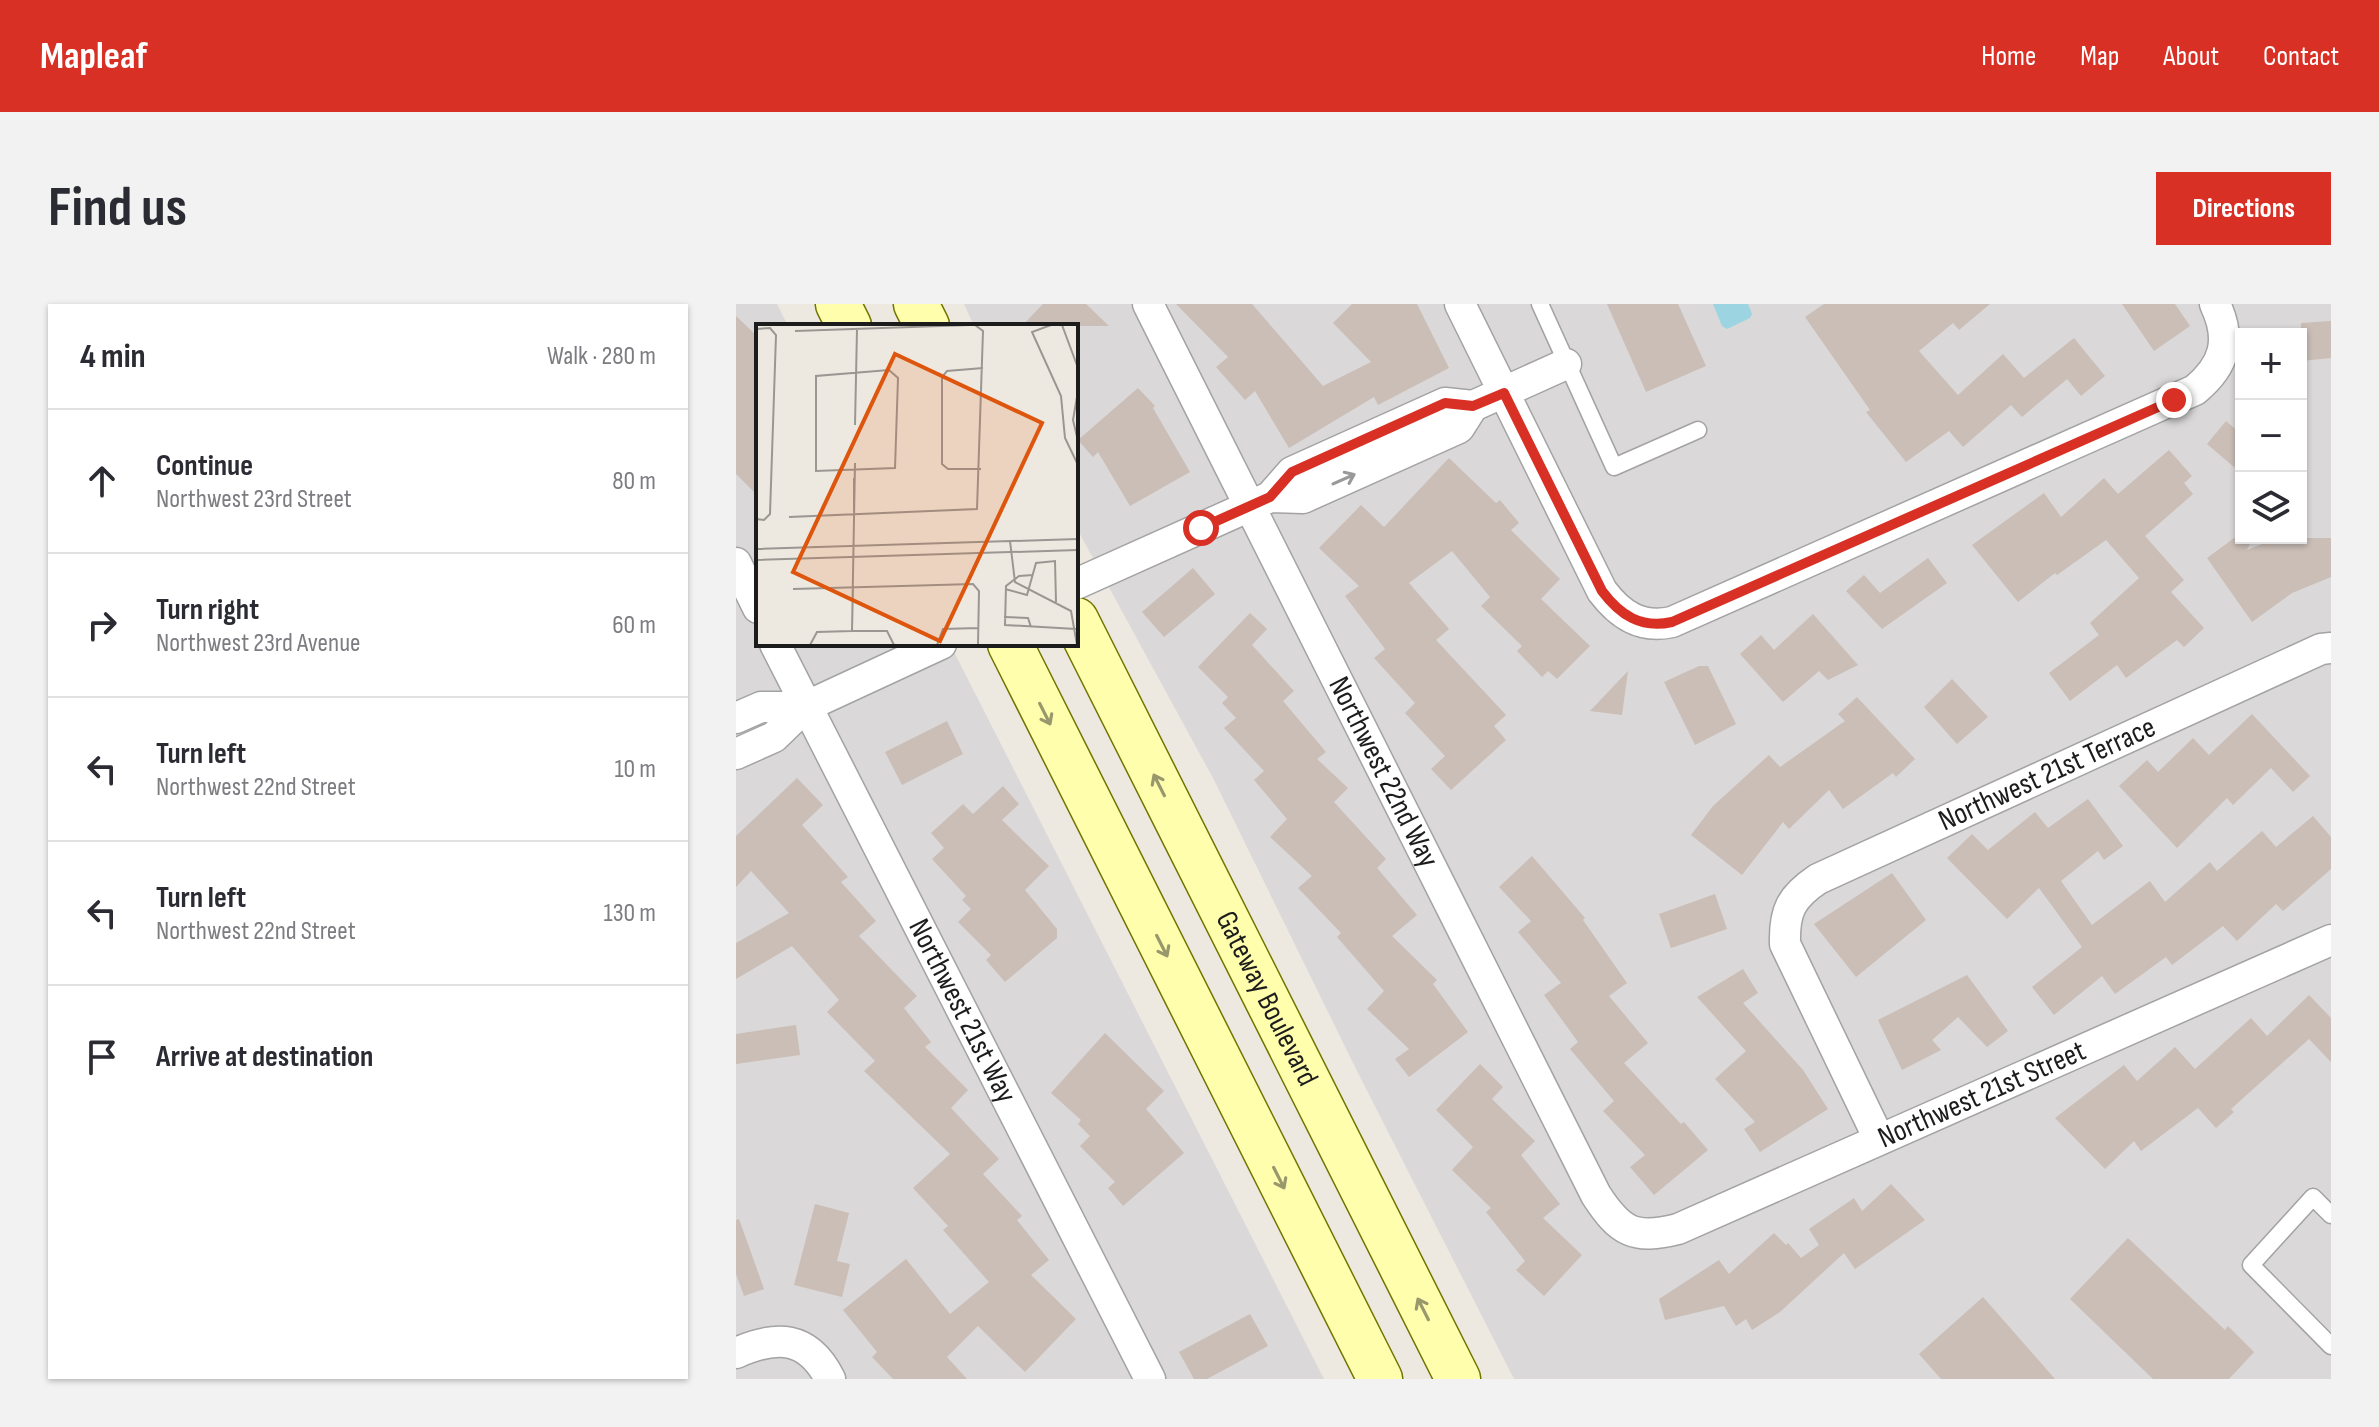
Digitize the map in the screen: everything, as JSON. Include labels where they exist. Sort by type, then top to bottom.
[{"type":"main road","points":[[838,304],[848,324]]},
{"type":"main road","points":[[916,304],[926,324]]},
{"type":"main road","name":"Gateway Boulevard","points":[[1078,624],[1458,1379]]},
{"type":"main road","points":[[1011,646],[1380,1379]]},
{"type":"street","name":"Northwest 22nd Way","points":[[1148,304],[1260,502],[1596,1195],[1612,1220],[1630,1232]]},
{"type":"street","points":[[1460,304],[1602,591],[1615,608],[1643,624],[1659,625],[1672,622],[2195,390],[2210,378],[2221,363],[2224,333],[2215,304]]},
{"type":"street","points":[[1078,583],[1260,502],[1303,498],[1459,428],[1473,406],[1566,364]]},
{"type":"street","points":[[736,563],[756,604]]},
{"type":"street","name":"Northwest 21st Way","points":[[776,646],[1150,1379]]},
{"type":"street","points":[[736,754],[774,737],[805,707],[937,646]]},
{"type":"street","name":"Northwest 21st Terrace","points":[[1879,1139],[1785,944],[1785,924],[1790,905],[1802,889],[2321,649],[2331,648]]},
{"type":"street","points":[[736,718],[761,707],[805,707]]},
{"type":"street","name":"Northwest 21st Street","points":[[1630,1232],[1653,1235],[1678,1229],[2331,940]]},
{"type":"street","points":[[736,1353],[761,1342],[780,1341],[799,1346],[822,1368]]},
{"type":"lane","points":[[1540,304],[1614,467],[1698,430]]},
{"type":"lane","points":[[2331,1215],[2313,1197],[2251,1265],[2331,1346]]},
{"type":"shaded area","points":[[736,304],[777,304],[787,324],[756,324],[756,646],[951,646],[1324,1379],[736,1379]]},
{"type":"shaded area","points":[[964,304],[2331,304],[2331,1379],[1514,1379],[1357,1071],[1214,780],[1078,531],[1078,324],[973,324]]},
{"type":"water","points":[[1713,304],[1748,304],[1752,314],[1750,318],[1727,329],[1722,326]]},
{"type":"building","points":[[1043,304],[1086,304],[1109,326],[1078,324],[1024,324]]},
{"type":"building","points":[[1176,304],[1252,304],[1323,386],[1371,362],[1333,323],[1352,304],[1417,304],[1449,368],[1378,405],[1374,397],[1289,448],[1255,391],[1245,400],[1216,367],[1228,357]]},
{"type":"building","points":[[1607,304],[1678,304],[1706,366],[1646,392]]},
{"type":"building","points":[[1824,304],[1990,304],[1959,330],[1953,323],[1919,351],[1958,395],[2003,354],[2024,378],[2074,338],[2105,376],[2081,396],[2067,379],[2022,417],[2011,405],[1963,447],[1949,431],[1906,462],[1866,412],[1870,410],[1805,317]]},
{"type":"building","points":[[2122,304],[2175,304],[2190,326],[2154,351]]},
{"type":"building","points":[[736,316],[756,335],[756,494],[736,474]]},
{"type":"building","points":[[2331,321],[2331,358],[2307,360],[2307,328],[2301,328],[2301,323]]},
{"type":"building","points":[[1138,388],[1155,406],[1153,408],[1190,472],[1130,506],[1098,452],[1093,457],[1078,440]]},
{"type":"building","points":[[2226,421],[2235,429],[2235,468],[2207,444]]},
{"type":"building","points":[[2169,450],[2192,476],[2184,483],[2193,494],[2145,536],[2184,580],[2171,592],[2204,628],[2184,647],[2177,640],[2126,678],[2117,665],[2070,701],[2049,673],[2099,635],[2090,623],[2139,578],[2106,540],[2018,602],[1972,545],[2044,493],[2061,517],[2104,478],[2118,494]]},
{"type":"building","points":[[1449,458],[1496,503],[1500,500],[1519,523],[1511,530],[1560,579],[1541,599],[1590,646],[1557,679],[1548,671],[1542,677],[1517,651],[1522,646],[1481,606],[1490,597],[1452,551],[1409,583],[1449,629],[1436,640],[1506,715],[1494,726],[1506,740],[1451,790],[1431,769],[1445,756],[1405,713],[1415,703],[1374,658],[1385,649],[1345,596],[1359,586],[1319,548],[1361,505],[1384,527]]},
{"type":"building","points":[[2235,537],[2235,544],[2250,544],[2247,550],[2262,544],[2307,544],[2307,538],[2331,538],[2331,577],[2292,593],[2252,622],[2207,558]]},
{"type":"building","points":[[1928,558],[1947,583],[1882,629],[1846,591],[1864,575],[1880,593]]},
{"type":"building","points":[[1193,568],[1215,594],[1164,637],[1142,612]]},
{"type":"building","points":[[1250,613],[1267,629],[1252,645],[1294,691],[1283,701],[1326,752],[1317,759],[1348,788],[1334,802],[1386,859],[1377,868],[1417,915],[1392,936],[1437,980],[1433,984],[1468,1032],[1409,1077],[1395,1059],[1409,1049],[1367,1009],[1384,991],[1337,937],[1341,933],[1298,888],[1312,876],[1270,837],[1287,819],[1254,780],[1264,771],[1224,728],[1236,718],[1222,703],[1228,697],[1198,667]]},
{"type":"building","points":[[1813,614],[1858,665],[1828,680],[1819,671],[1783,702],[1740,654],[1761,635],[1774,650]]},
{"type":"building","points":[[1699,666],[1708,666],[1736,724],[1695,745],[1664,682]]},
{"type":"building","points":[[1628,671],[1622,715],[1590,711]]},
{"type":"building","points":[[1952,679],[1988,717],[1957,744],[1924,707]]},
{"type":"building","points":[[1857,697],[1915,759],[1896,777],[1893,773],[1843,809],[1829,790],[1789,829],[1783,822],[1742,875],[1691,835],[1713,806],[1769,755],[1780,767],[1845,721],[1838,714]]},
{"type":"building","points":[[2252,714],[2310,776],[2293,792],[2271,768],[2233,805],[2227,798],[2177,848],[2119,786],[2147,760],[2158,772],[2193,738],[2209,755]]},
{"type":"building","points":[[947,721],[963,754],[902,785],[885,752]]},
{"type":"building","points":[[797,778],[823,805],[802,825],[848,877],[841,882],[876,921],[859,936],[917,996],[904,1008],[931,1042],[925,1047],[968,1090],[951,1108],[999,1159],[983,1174],[1022,1216],[1017,1220],[1049,1260],[1031,1275],[1076,1319],[1025,1372],[978,1326],[947,1357],[967,1379],[893,1379],[872,1357],[877,1352],[843,1310],[906,1259],[950,1314],[989,1282],[943,1230],[948,1226],[913,1188],[950,1154],[864,1071],[875,1061],[827,1012],[839,1000],[792,946],[736,979],[736,943],[789,913],[751,871],[736,887],[736,836]]},
{"type":"building","points":[[1003,786],[1019,804],[1002,820],[1049,866],[1025,890],[1057,929],[1057,938],[1005,982],[986,960],[991,955],[958,922],[971,909],[962,900],[966,896],[932,859],[944,848],[931,833],[963,804],[973,814]]},
{"type":"building","points":[[2088,799],[2123,846],[2104,860],[2098,851],[2061,881],[2092,925],[2150,881],[2165,902],[2210,862],[2217,871],[2262,831],[2276,847],[2313,816],[2331,837],[2331,869],[2283,911],[2276,904],[2237,941],[2223,926],[2172,965],[2166,957],[2115,994],[2102,976],[2054,1015],[2032,987],[2082,947],[2039,888],[2007,919],[1947,858],[1972,834],[1988,850],[2035,812],[2048,828]]},
{"type":"building","points":[[1532,856],[1585,918],[1583,920],[1627,983],[1609,996],[1648,1043],[1624,1063],[1708,1150],[1654,1195],[1630,1167],[1645,1155],[1603,1111],[1614,1101],[1570,1049],[1578,1042],[1544,995],[1561,983],[1518,932],[1531,921],[1499,887]]},
{"type":"building","points":[[1892,873],[1926,920],[1856,977],[1814,924]]},
{"type":"building","points":[[1715,894],[1727,929],[1671,948],[1659,914]]},
{"type":"building","points":[[1743,969],[1758,993],[1743,1003],[1803,1070],[1828,1109],[1760,1152],[1744,1129],[1755,1122],[1715,1079],[1746,1051],[1697,997]]},
{"type":"building","points":[[1967,975],[2008,1031],[1987,1047],[1958,1017],[1932,1040],[1941,1050],[1902,1070],[1878,1020]]},
{"type":"building","points":[[2309,995],[2331,1018],[2331,1062],[2309,1039],[2231,1109],[2234,1112],[2216,1128],[2198,1108],[2141,1151],[2134,1141],[2105,1169],[2055,1118],[2124,1065],[2137,1081],[2175,1047],[2195,1069],[2251,1018],[2267,1036]]},
{"type":"building","points":[[796,1025],[800,1055],[736,1064],[736,1034]]},
{"type":"building","points":[[1105,1033],[1164,1091],[1146,1109],[1184,1153],[1123,1206],[1108,1188],[1115,1182],[1080,1146],[1090,1136],[1078,1124],[1081,1120],[1051,1093]]},
{"type":"building","points":[[1480,1064],[1503,1087],[1492,1099],[1535,1141],[1521,1155],[1560,1204],[1543,1218],[1582,1255],[1544,1296],[1516,1270],[1525,1261],[1486,1212],[1491,1208],[1452,1170],[1473,1147],[1436,1110]]},
{"type":"building","points":[[1891,1184],[1925,1220],[1855,1269],[1844,1253],[1780,1312],[1752,1330],[1746,1319],[1736,1326],[1724,1306],[1665,1320],[1659,1299],[1719,1260],[1729,1274],[1774,1233],[1801,1258],[1819,1245],[1809,1229],[1854,1198],[1862,1211]]},
{"type":"building","points":[[815,1204],[849,1213],[837,1261],[850,1264],[842,1297],[794,1285]]},
{"type":"building","points":[[739,1219],[764,1289],[744,1296],[736,1274],[736,1220]]},
{"type":"building","points":[[2128,1238],[2225,1330],[2228,1326],[2254,1352],[2229,1379],[2153,1379],[2070,1299]]},
{"type":"building","points":[[1983,1297],[2055,1379],[1941,1379],[1919,1354]]},
{"type":"building","points":[[1250,1314],[1268,1346],[1207,1379],[1194,1379],[1179,1352]]},
{"type":"route","points":[[1201,528],[1270,497],[1292,472],[1445,403],[1473,406],[1504,393],[1602,591],[1615,608],[1629,617],[1643,624],[1659,625],[1672,622],[2174,400]]}]
